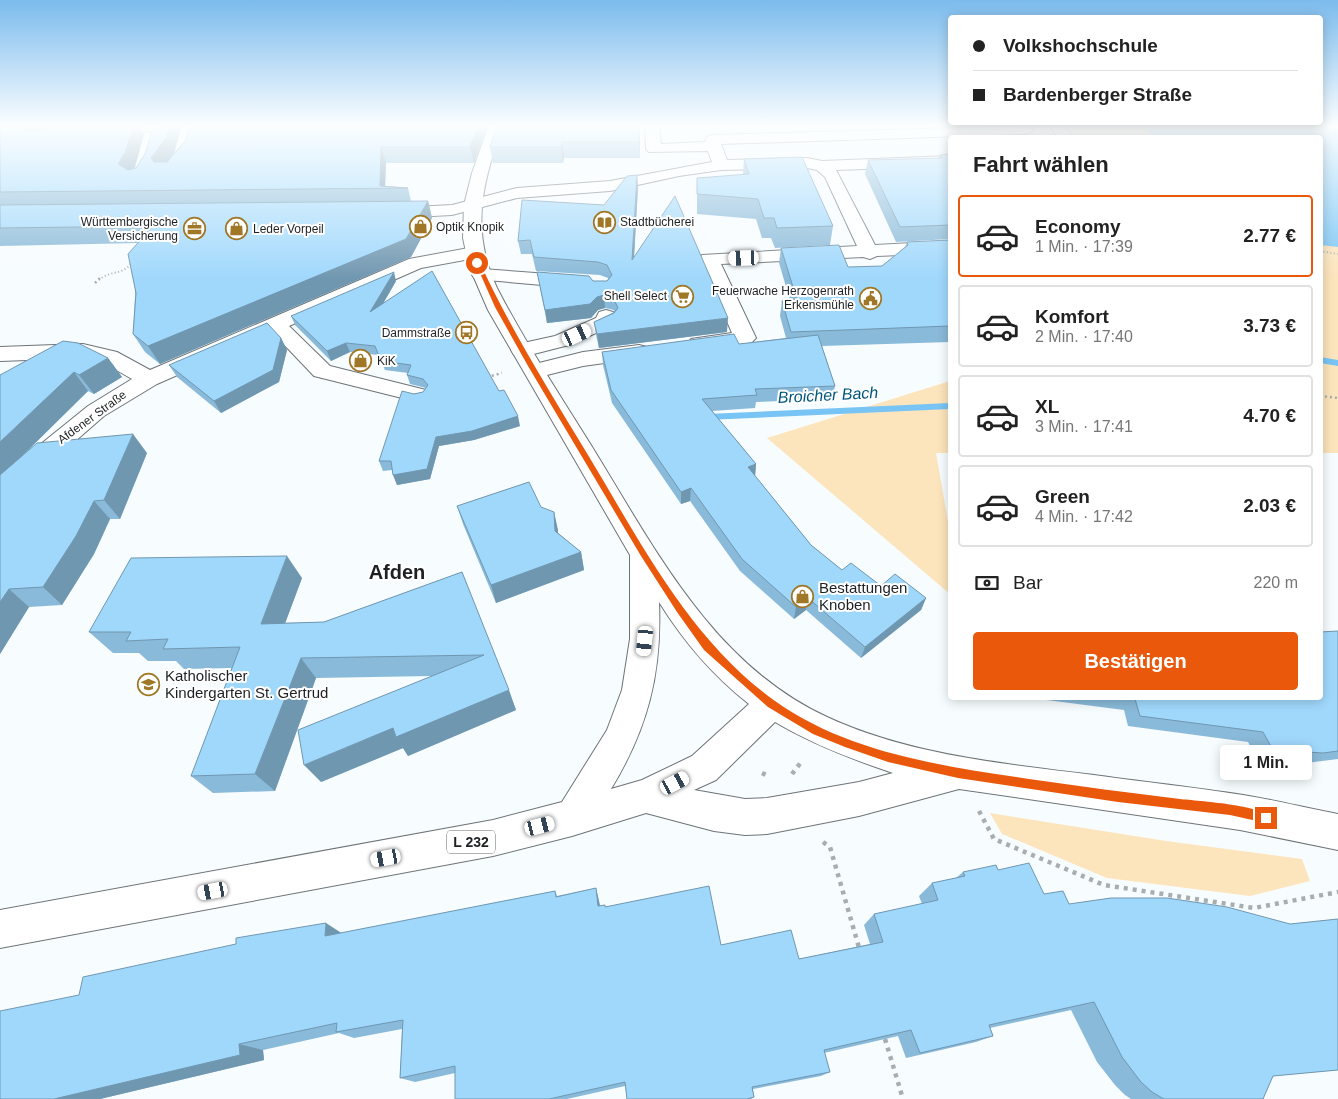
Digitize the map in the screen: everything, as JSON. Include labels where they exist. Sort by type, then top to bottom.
[{"type":"street","points":[[479,176],[473,205],[474,253],[482,276],[530,362],[644,554],[707,647],[771,704],[816,730],[845,742],[888,757],[958,774],[1118,797],[1230,810],[1338,832]]},
{"type":"street","points":[[376,213],[429,212],[473,205],[517,193],[610,186],[655,176]]},
{"type":"street","points":[[833,176],[870,253]]},
{"type":"street","points":[[530,362],[583,359],[744,338],[709,259],[870,253],[948,247]]},
{"type":"street","name":"Afdener Straße","points":[[0,492],[26,468],[96,411],[149,379],[416,263],[474,253]]},
{"type":"street","points":[[482,276],[590,282]]},
{"type":"street","points":[[530,362],[562,342],[607,321],[606,316]]},
{"type":"street","points":[[277,325],[322,371],[418,395]]},
{"type":"street","points":[[0,354],[83,351],[109,357],[149,379]]},
{"type":"street","points":[[572,818],[597,782],[616,749],[638,691],[645,641],[644,554]]},
{"type":"street","name":"L 232","points":[[0,928],[493,838],[572,818],[646,796],[704,768],[771,704]]},
{"type":"street","points":[[646,796],[714,813],[745,817],[767,816],[859,799],[958,774]]},
{"type":"path","points":[[1323,252],[1338,254]]},
{"type":"path","points":[[95,283],[104,275],[125,271],[136,257]]},
{"type":"path","points":[[482,379],[530,362]]},
{"type":"path","points":[[1323,396],[1338,398]]},
{"type":"path","points":[[958,774],[994,838],[1104,885],[1254,908],[1338,892]]},
{"type":"path","points":[[815,838],[830,847],[860,954]]},
{"type":"path","points":[[885,1039],[902,1099]]},
{"type":"shaded area","points":[[1323,176],[1338,176],[1338,453],[1323,453]]},
{"type":"shaded area","points":[[948,382],[948,453],[936,453],[948,522],[948,592],[767,438]]},
{"type":"shaded area","points":[[990,813],[1166,841],[1302,859],[1310,881],[1250,896],[1107,878],[1002,834]]},
{"type":"water","points":[[1323,176],[1338,176],[1338,247],[1323,245]]},
{"type":"building","points":[[0,176],[380,176],[380,186],[408,188],[0,192]]},
{"type":"building","points":[[627,176],[637,176],[632,260],[675,196],[728,318],[597,334],[594,322],[614,313],[618,308],[613,297],[604,295],[597,297],[590,304],[545,310],[537,272],[589,276],[593,281],[607,281],[612,275],[607,265],[598,262],[534,257],[530,240],[518,241],[522,200],[604,205]]},
{"type":"building","points":[[811,176],[833,226],[777,228],[774,218],[764,218],[758,199],[697,194],[697,178]]},
{"type":"building","points":[[876,176],[948,176],[948,225],[900,227]]},
{"type":"building","points":[[428,201],[406,239],[148,346],[133,334],[136,293],[128,254],[153,226],[0,228],[0,205]]},
{"type":"building","name":"Feuerwache Herzogenrath Erkensmühle","points":[[948,240],[948,326],[791,332],[782,301],[797,300],[781,248],[839,245],[848,267],[882,266],[908,245],[907,242]]},
{"type":"building","points":[[432,271],[499,391],[504,390],[518,416],[472,431],[436,437],[427,469],[393,475],[391,461],[379,461],[402,391],[414,394],[423,392],[428,385],[423,379],[407,375],[411,365],[381,361],[375,346],[346,343],[327,351],[291,316],[394,272],[370,312]]},
{"type":"building","points":[[267,323],[281,338],[273,370],[214,401],[169,365]]},
{"type":"building","points":[[734,334],[739,344],[818,335],[835,386],[755,389],[757,395],[702,399],[756,464],[748,467],[811,545],[842,570],[851,563],[881,586],[895,574],[926,598],[865,647],[808,598],[796,607],[742,559],[691,488],[681,492],[611,390],[602,352]]},
{"type":"building","points":[[63,341],[78,343],[108,358],[79,375],[74,372],[0,442],[0,375]]},
{"type":"building","points":[[133,434],[104,500],[94,501],[76,536],[43,587],[9,589],[0,602],[0,475],[37,443]]},
{"type":"building","points":[[529,482],[541,507],[554,512],[555,531],[581,552],[491,585],[457,506]]},
{"type":"building","points":[[287,556],[261,624],[324,622],[462,572],[509,690],[396,737],[393,728],[304,765],[298,730],[484,655],[301,658],[255,774],[191,776],[240,647],[163,649],[168,639],[126,641],[131,632],[89,632],[131,558]]},
{"type":"building","points":[[1338,631],[1338,751],[1323,753],[1273,750],[1263,732],[1140,716],[1135,700],[1323,700],[1323,632]]},
{"type":"building","points":[[1029,863],[1044,894],[1063,891],[1069,904],[1111,898],[1167,898],[1227,907],[1290,924],[1338,919],[1338,1070],[1273,1076],[1263,1099],[1164,1099],[1152,1092],[1141,1082],[1122,1057],[1094,1002],[989,1025],[993,1036],[920,1053],[911,1030],[824,1050],[830,1072],[752,1087],[754,1097],[747,1099],[627,1099],[625,1082],[549,1099],[455,1099],[455,1066],[400,1078],[403,1020],[336,1032],[337,1023],[239,1044],[240,1055],[54,1099],[0,1099],[0,1011],[79,995],[83,977],[236,944],[236,938],[326,923],[325,936],[555,891],[556,897],[596,888],[598,906],[605,905],[605,907],[709,886],[721,945],[791,930],[799,959],[883,942],[874,914],[938,900],[932,883],[965,876],[963,872],[996,865],[998,870]]},
{"type":"waterway","name":"Broicher Bach","points":[[1323,360],[1338,363]]},
{"type":"waterway","name":"Broicher Bach","points":[[707,417],[948,406]]},
{"type":"place","name":"Stadtbücherei","points":[[604,222]]},
{"type":"place","name":"Optik Knopik","points":[[420,227]]},
{"type":"place","name":"Württembergische Versicherung","points":[[194,229]]},
{"type":"place","name":"Leder Vorpeil","points":[[237,229]]},
{"type":"place","name":"Shell Select","points":[[683,296]]},
{"type":"place","name":"Feuerwache Herzogenrath Erkensmühle","points":[[870,298]]},
{"type":"place","name":"Dammstraße","points":[[467,333]]},
{"type":"place","name":"KiK","points":[[361,361]]},
{"type":"place","name":"Bestattungen Knoben","points":[[803,596]]},
{"type":"place","name":"Katholischer Kindergarten St. Gertrud","points":[[149,684]]},
{"type":"district","name":"Afden","points":[[397,572]]},
{"type":"route","points":[[477,263],[498,307],[532,366],[644,554],[680,610],[707,647],[771,704],[816,730],[845,742],[888,757],[958,774],[1118,797],[1230,810],[1266,818]]}]
